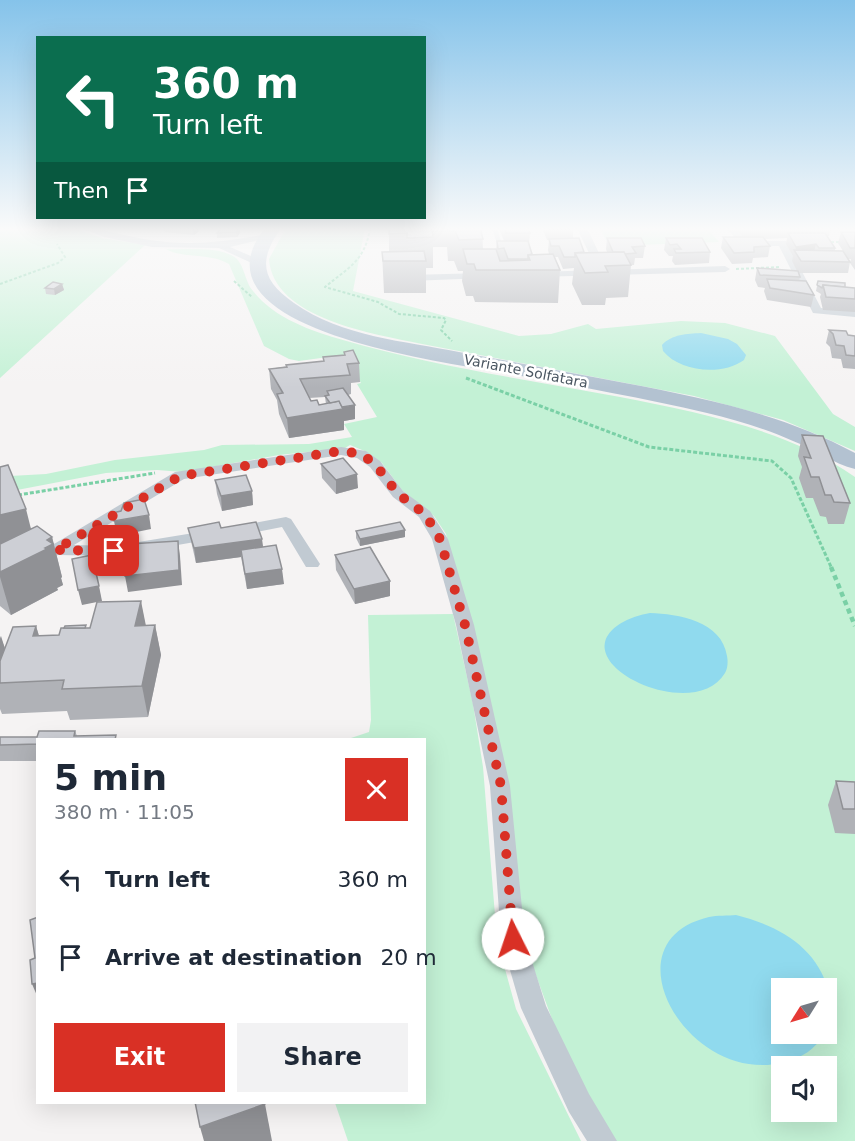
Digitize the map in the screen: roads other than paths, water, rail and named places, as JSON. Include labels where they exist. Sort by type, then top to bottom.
[{"type":"main road","name":"Variante Solfatara","points":[[266,281],[266,287],[294,311],[334,330],[395,345],[672,399],[745,416],[814,441],[855,462]]},
{"type":"street","points":[[801,281],[817,311],[855,315]]},
{"type":"street","points":[[0,579],[55,550],[180,476],[341,451],[361,454],[375,464],[398,494],[425,514],[440,539],[465,625],[501,786],[513,939],[534,1008],[579,1103],[603,1141]]},
{"type":"street","points":[[55,550],[114,551],[286,522],[312,564]]},
{"type":"water","points":[[701,333],[728,339],[737,344],[746,355],[744,360],[724,368],[702,369],[680,364],[663,351],[662,345],[670,339],[680,335]]},
{"type":"water","points":[[650,613],[685,618],[708,627],[717,635],[723,644],[728,662],[725,673],[715,684],[686,693],[670,692],[638,682],[624,675],[614,666],[607,655],[605,646],[607,637],[621,624]]},
{"type":"water","points":[[736,915],[767,925],[794,941],[815,963],[824,978],[771,978],[771,1044],[816,1044],[808,1052],[801,1056],[771,1056],[771,1063],[750,1064],[718,1054],[691,1034],[672,1009],[661,981],[663,954],[678,931],[715,916]]}]
